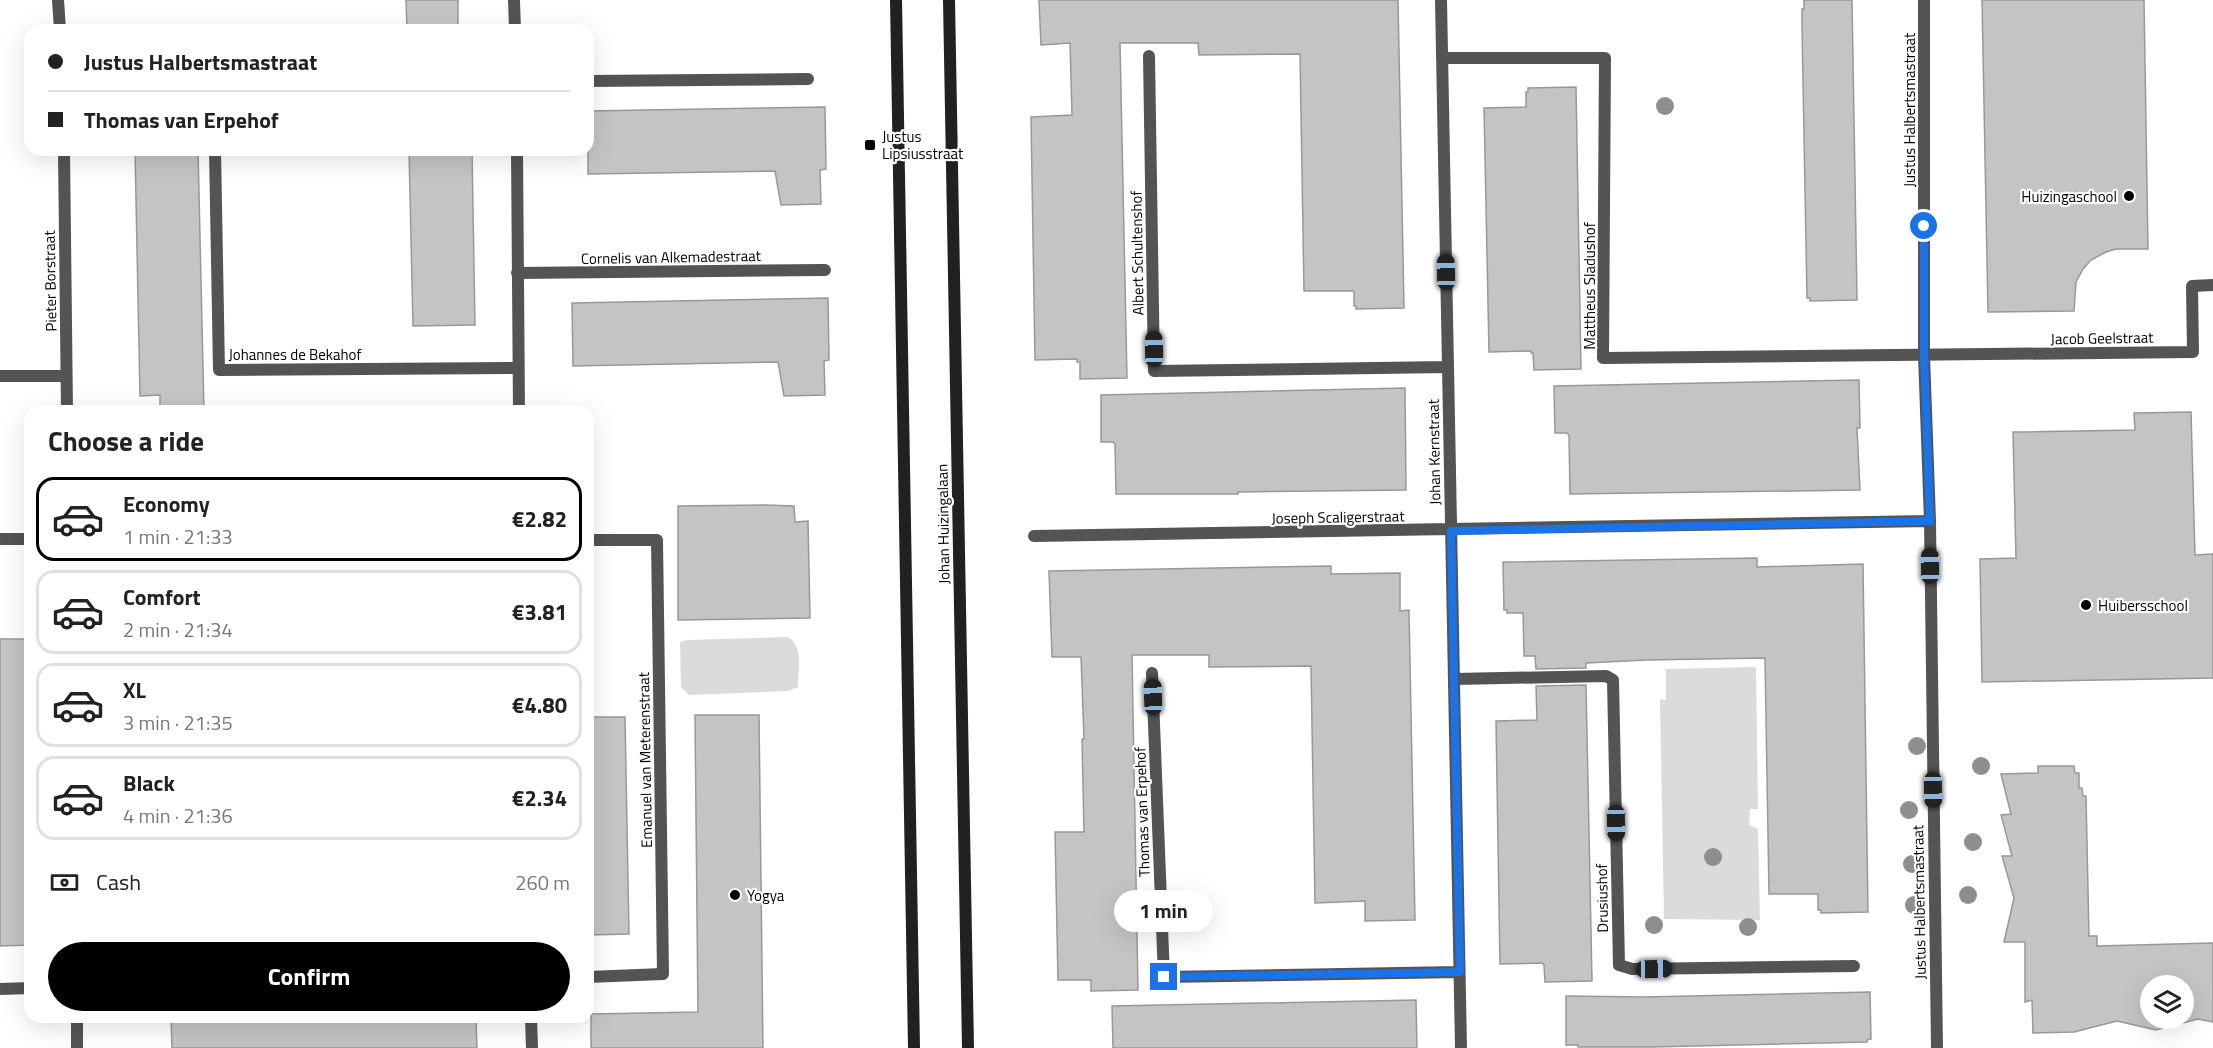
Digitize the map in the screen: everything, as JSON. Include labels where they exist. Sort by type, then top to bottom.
[{"type":"main road","points":[[896,0],[914,1048]]},
{"type":"main road","name":"Johan Huizingalaan","points":[[949,0],[968,1048]]},
{"type":"street","points":[[58,0],[60,24]]},
{"type":"street","points":[[514,0],[515,24]]},
{"type":"street","name":"Johan Kernstraat","points":[[1441,0],[1461,1048]]},
{"type":"street","name":"Justus Halbertsmastraat","points":[[1924,0],[1924,355],[1930,521],[1937,1048]]},
{"type":"street","name":"Albert Schultenshof","points":[[1149,56],[1154,371],[1448,367]]},
{"type":"street","name":"Mattheus Sladushof","points":[[1442,58],[1605,58],[1603,358],[1924,355]]},
{"type":"street","points":[[594,81],[808,78]]},
{"type":"street","name":"Pieter Borstraat","points":[[64,156],[67,405]]},
{"type":"street","name":"Johannes de Bekahof","points":[[215,156],[219,370],[518,368]]},
{"type":"street","points":[[517,156],[519,405]]},
{"type":"street","name":"Cornelis van Alkemadestraat","points":[[517,273],[825,270]]},
{"type":"street","name":"Jacob Geelstraat","points":[[1924,355],[2193,352],[2192,285],[2213,285]]},
{"type":"street","points":[[0,376],[66,376]]},
{"type":"street","name":"Joseph Scaligerstraat","points":[[1034,536],[1451,531],[1930,521]]},
{"type":"street","points":[[0,539],[24,539]]},
{"type":"street","name":"Emanuel van Meterenstraat","points":[[594,540],[657,540],[663,974],[594,977]]},
{"type":"street","name":"Thomas van Erpehof","points":[[1152,674],[1164,977],[1460,972]]},
{"type":"street","name":"Drusiushof","points":[[1455,679],[1606,676],[1613,680],[1619,965],[1632,969],[1854,966]]},
{"type":"street","points":[[0,989],[24,988]]},
{"type":"street","points":[[77,1023],[78,1048]]},
{"type":"street","points":[[531,1023],[532,1048]]},
{"type":"shaded area","points":[[787,637],[796,646],[798,652],[798,687],[788,691],[689,695],[681,687],[680,642]]},
{"type":"shaded area","points":[[1756,667],[1758,809],[1750,809],[1749,825],[1758,829],[1760,920],[1664,919],[1660,699],[1666,700],[1666,669]]},
{"type":"building","points":[[406,0],[458,0],[458,24],[407,24]]},
{"type":"building","points":[[1039,0],[1398,0],[1404,308],[1356,309],[1354,291],[1304,291],[1300,54],[1199,55],[1198,43],[1120,43],[1127,378],[1080,379],[1080,362],[1077,362],[1077,359],[1035,360],[1031,117],[1072,115],[1070,43],[1041,45]]},
{"type":"building","points":[[1804,0],[1852,0],[1857,300],[1810,301],[1810,298],[1807,298],[1802,27]]},
{"type":"building","points":[[1982,0],[2144,0],[2148,249],[2116,249],[2091,260],[2076,282],[2074,311],[1988,312]]},
{"type":"building","points":[[1576,87],[1581,369],[1534,370],[1531,351],[1489,352],[1484,108],[1526,107],[1528,88]]},
{"type":"building","points":[[825,107],[826,169],[820,170],[821,204],[781,205],[775,171],[588,174],[588,156],[594,156],[594,111]]},
{"type":"building","points":[[135,156],[198,156],[204,405],[160,405],[160,395],[140,396]]},
{"type":"building","points":[[409,156],[472,156],[475,325],[413,326]]},
{"type":"building","points":[[828,298],[829,360],[824,361],[825,395],[784,396],[778,362],[573,366],[572,303]]},
{"type":"building","points":[[1859,380],[1860,428],[1857,428],[1860,490],[1570,494],[1569,435],[1555,433],[1554,386]]},
{"type":"building","points":[[1405,388],[1406,490],[1116,494],[1115,444],[1101,442],[1101,395]]},
{"type":"building","name":"Huibersschool","points":[[2191,412],[2195,555],[2213,554],[2213,678],[1982,682],[1980,559],[2016,558],[2013,432],[2135,430],[2134,413]]},
{"type":"building","points":[[678,506],[794,506],[795,522],[808,521],[810,618],[678,620]]},
{"type":"building","points":[[1757,558],[1757,567],[1863,564],[1868,912],[1821,913],[1821,910],[1818,910],[1818,894],[1769,894],[1765,658],[1646,660],[1586,663],[1586,668],[1536,669],[1535,656],[1524,656],[1523,613],[1507,613],[1507,610],[1504,610],[1503,562]]},
{"type":"building","points":[[1331,566],[1331,574],[1400,573],[1400,611],[1409,610],[1415,920],[1365,921],[1365,901],[1315,903],[1311,666],[1209,667],[1209,655],[1132,655],[1138,990],[1091,991],[1091,980],[1058,980],[1055,832],[1084,832],[1082,739],[1084,739],[1081,657],[1052,657],[1049,571]]},
{"type":"building","points":[[0,639],[24,639],[24,945],[0,946]]},
{"type":"building","points":[[1586,685],[1592,981],[1545,982],[1542,963],[1500,964],[1496,721],[1537,720],[1536,686]]},
{"type":"building","points":[[695,715],[759,715],[763,1048],[591,1048],[591,1023],[594,1023],[594,1014],[698,1012]]},
{"type":"building","points":[[594,717],[625,717],[629,934],[594,935]]},
{"type":"building","points":[[2038,766],[2074,766],[2075,773],[2079,773],[2079,788],[2082,788],[2083,796],[2086,796],[2089,936],[2097,936],[2097,946],[2213,943],[2213,1022],[2194,1020],[2194,975],[2140,975],[2140,1026],[2117,1021],[2074,1032],[2033,1033],[2032,1000],[2025,1002],[2025,942],[2004,942],[2014,898],[2002,856],[2012,856],[2001,815],[2011,814],[2001,774],[2038,773]]},
{"type":"building","points":[[1870,992],[1871,1039],[1867,1042],[1652,1047],[1566,1045],[1566,996],[1645,997]]},
{"type":"building","points":[[1416,1000],[1417,1048],[1113,1048],[1112,1006]]},
{"type":"building","points":[[171,1023],[476,1023],[477,1048],[172,1048]]},
{"type":"place","name":"Justus Lipsiusstraat","points":[[870,145]]},
{"type":"place","name":"Huizingaschool","points":[[2129,196]]},
{"type":"place","name":"Huibersschool","points":[[2086,605]]},
{"type":"place","name":"Yogya","points":[[735,895]]},
{"type":"route","points":[[1164,977],[1460,972],[1451,531],[1930,521],[1924,355],[1924,226]]}]
